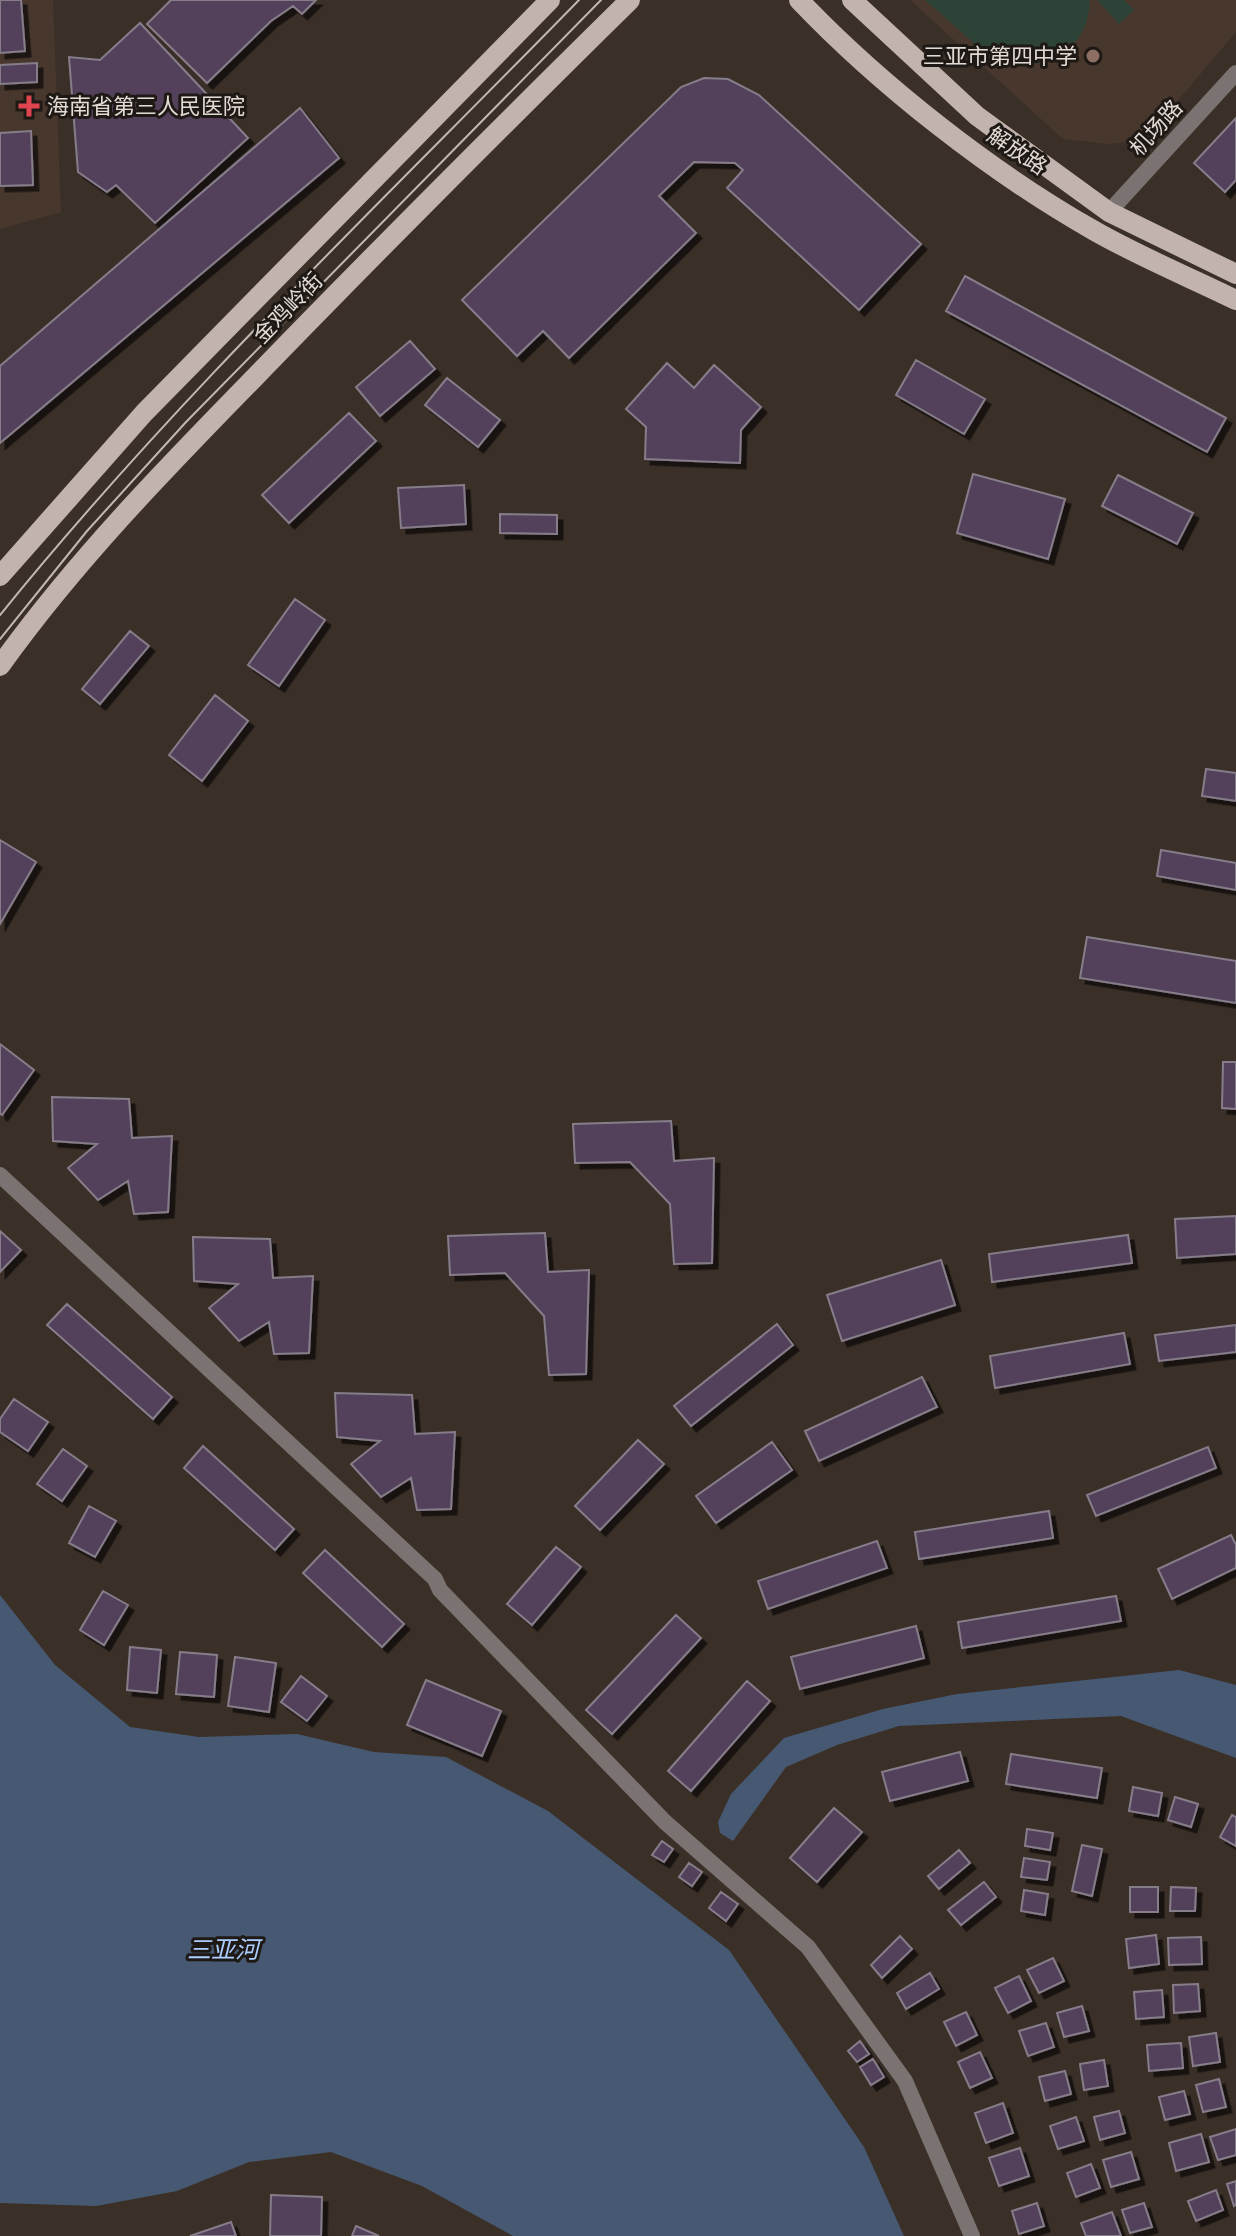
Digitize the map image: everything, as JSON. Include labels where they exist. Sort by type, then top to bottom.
[{"type":"main road","name":"金鸡岭街","points":[[0,576],[144,413],[550,0]]},
{"type":"main road","name":"金鸡岭街","points":[[0,666],[96,548],[187,447],[390,238],[630,0]]},
{"type":"main road","name":"解放路","points":[[799,0],[827,30],[941,129],[1093,230],[1236,300]]},
{"type":"main road","name":"解放路","points":[[852,0],[977,116],[1109,212],[1236,274]]},
{"type":"street","name":"机场路","points":[[1109,212],[1236,73]]},
{"type":"street","points":[[0,1175],[435,1579],[440,1590],[665,1822],[808,1947],[905,2081],[972,2236]]},
{"type":"shaded area","name":"海南省第三人民医院","points":[[0,0],[53,0],[61,212],[0,229]]},
{"type":"shaded area","name":"三亚市第四中学","points":[[910,0],[1236,0],[1236,32],[1153,130],[1133,142],[1107,144],[1063,139]]},
{"type":"green space","points":[[925,0],[1090,0],[1082,33],[1062,54],[1034,64],[1000,66]]},
{"type":"green space","points":[[1097,0],[1124,0],[1134,10],[1119,24]]},
{"type":"water","name":"三亚河","points":[[0,1595],[55,1665],[130,1727],[199,1737],[297,1734],[374,1752],[446,1757],[548,1811],[729,1950],[864,2147],[904,2236],[513,2236],[422,2186],[331,2152],[249,2162],[177,2191],[96,2206],[0,2203]]},
{"type":"water","points":[[1179,1670],[1236,1685],[1236,1758],[1121,1716],[899,1726],[837,1745],[786,1767],[733,1841],[720,1833],[718,1822],[731,1794],[784,1738],[883,1709],[957,1694]]},
{"type":"building","points":[[0,0],[21,0],[25,51],[0,53]]},
{"type":"building","points":[[171,0],[316,0],[302,14],[293,6],[271,21],[207,83],[147,24]]},
{"type":"building","points":[[140,23],[248,138],[155,223],[116,185],[107,192],[78,172],[69,57],[100,60]]},
{"type":"building","points":[[37,63],[37,82],[0,84],[0,65]]},
{"type":"building","points":[[704,78],[728,79],[759,95],[921,244],[859,310],[727,188],[743,170],[735,163],[694,162],[659,196],[696,233],[569,358],[543,331],[517,356],[462,300],[681,87]]},
{"type":"building","points":[[300,108],[339,158],[0,443],[0,366]]},
{"type":"building","points":[[1236,118],[1236,180],[1225,192],[1194,163]]},
{"type":"building","points":[[31,131],[33,185],[0,186],[0,133]]},
{"type":"building","points":[[965,276],[1226,418],[1207,452],[946,311]]},
{"type":"building","points":[[410,341],[435,369],[380,416],[356,387]]},
{"type":"building","points":[[916,360],[985,399],[964,434],[896,395]]},
{"type":"building","points":[[667,363],[694,388],[714,365],[761,407],[741,430],[740,463],[645,459],[646,427],[626,409]]},
{"type":"building","points":[[447,378],[500,420],[478,447],[425,405]]},
{"type":"building","points":[[349,413],[376,441],[289,523],[262,495]]},
{"type":"building","points":[[973,474],[1065,499],[1048,559],[957,533]]},
{"type":"building","points":[[1118,475],[1193,513],[1177,544],[1102,506]]},
{"type":"building","points":[[464,485],[466,524],[401,528],[398,488]]},
{"type":"building","points":[[500,514],[557,515],[557,534],[500,533]]},
{"type":"building","points":[[295,599],[325,620],[279,686],[248,665]]},
{"type":"building","points":[[130,631],[149,646],[100,704],[82,689]]},
{"type":"building","points":[[215,695],[248,721],[202,781],[169,755]]},
{"type":"building","points":[[1206,769],[1236,773],[1236,801],[1202,796]]},
{"type":"building","points":[[0,840],[36,862],[0,924]]},
{"type":"building","points":[[1161,850],[1236,863],[1236,890],[1157,876]]},
{"type":"building","points":[[1087,937],[1236,961],[1236,1003],[1080,978]]},
{"type":"building","points":[[0,1044],[34,1070],[2,1115],[0,1114]]},
{"type":"building","points":[[1223,1062],[1236,1062],[1236,1109],[1222,1108]]},
{"type":"building","points":[[52,1097],[129,1099],[132,1138],[172,1136],[168,1212],[134,1214],[128,1181],[98,1200],[68,1168],[97,1144],[53,1141]]},
{"type":"building","points":[[671,1121],[674,1161],[714,1158],[712,1263],[674,1264],[670,1204],[630,1162],[575,1163],[573,1124]]},
{"type":"building","points":[[1236,1216],[1236,1254],[1177,1258],[1175,1219]]},
{"type":"building","points":[[0,1231],[21,1250],[0,1272]]},
{"type":"building","points":[[545,1233],[548,1272],[589,1270],[586,1374],[549,1375],[544,1316],[505,1273],[450,1275],[448,1236]]},
{"type":"building","points":[[1128,1235],[1132,1263],[992,1282],[989,1254]]},
{"type":"building","points":[[193,1237],[270,1239],[273,1278],[313,1276],[309,1353],[274,1354],[269,1322],[239,1341],[209,1308],[238,1284],[194,1281]]},
{"type":"building","points":[[941,1260],[955,1305],[842,1341],[827,1295]]},
{"type":"building","points":[[67,1304],[172,1397],[153,1419],[47,1325]]},
{"type":"building","points":[[777,1324],[793,1345],[691,1426],[674,1406]]},
{"type":"building","points":[[1236,1325],[1236,1352],[1159,1361],[1155,1335]]},
{"type":"building","points":[[1124,1333],[1130,1364],[995,1388],[990,1356]]},
{"type":"building","points":[[922,1377],[937,1407],[819,1461],[805,1431]]},
{"type":"building","points":[[335,1393],[412,1395],[415,1434],[455,1432],[451,1509],[417,1510],[411,1478],[381,1497],[351,1464],[380,1441],[337,1437]]},
{"type":"building","points":[[14,1399],[48,1422],[28,1451],[0,1432],[0,1419]]},
{"type":"building","points":[[638,1440],[664,1464],[600,1530],[575,1506]]},
{"type":"building","points":[[772,1442],[792,1470],[716,1523],[696,1496]]},
{"type":"building","points":[[203,1446],[294,1529],[275,1550],[184,1468]]},
{"type":"building","points":[[1208,1447],[1216,1468],[1096,1516],[1087,1495]]},
{"type":"building","points":[[63,1449],[87,1466],[62,1501],[37,1484]]},
{"type":"building","points":[[89,1506],[116,1521],[95,1557],[69,1543]]},
{"type":"building","points":[[1049,1511],[1053,1538],[919,1559],[915,1532]]},
{"type":"building","points":[[1231,1535],[1236,1545],[1236,1568],[1172,1599],[1158,1569]]},
{"type":"building","points":[[877,1541],[887,1568],[768,1609],[758,1581]]},
{"type":"building","points":[[556,1547],[581,1567],[532,1625],[507,1604]]},
{"type":"building","points":[[325,1550],[404,1624],[382,1647],[303,1573]]},
{"type":"building","points":[[103,1591],[128,1605],[104,1645],[80,1630]]},
{"type":"building","points":[[1116,1596],[1121,1621],[962,1648],[958,1622]]},
{"type":"building","points":[[676,1615],[701,1638],[612,1734],[586,1710]]},
{"type":"building","points":[[916,1626],[924,1658],[800,1689],[791,1657]]},
{"type":"building","points":[[130,1647],[161,1650],[157,1693],[127,1690]]},
{"type":"building","points":[[180,1652],[217,1655],[214,1697],[176,1694]]},
{"type":"building","points":[[235,1657],[276,1663],[269,1712],[228,1706]]},
{"type":"building","points":[[301,1676],[327,1696],[307,1721],[281,1702]]},
{"type":"building","points":[[426,1680],[501,1711],[482,1756],[407,1725]]},
{"type":"building","points":[[747,1681],[770,1701],[691,1791],[668,1771]]},
{"type":"building","points":[[960,1752],[968,1781],[890,1801],[882,1772]]},
{"type":"building","points":[[1011,1754],[1102,1768],[1097,1798],[1006,1784]]},
{"type":"building","points":[[1133,1787],[1162,1793],[1158,1816],[1129,1811]]},
{"type":"building","points":[[1175,1797],[1198,1804],[1191,1827],[1168,1820]]},
{"type":"building","points":[[834,1808],[862,1832],[817,1882],[790,1858]]},
{"type":"building","points":[[1232,1815],[1236,1817],[1236,1846],[1220,1837]]},
{"type":"building","points":[[1027,1829],[1053,1833],[1050,1850],[1025,1846]]},
{"type":"building","points":[[662,1841],[673,1849],[664,1862],[652,1855]]},
{"type":"building","points":[[1082,1845],[1102,1849],[1092,1896],[1072,1891]]},
{"type":"building","points":[[959,1850],[970,1863],[939,1889],[928,1876]]},
{"type":"building","points":[[1024,1858],[1050,1862],[1047,1880],[1021,1877]]},
{"type":"building","points":[[689,1863],[702,1872],[692,1886],[679,1877]]},
{"type":"building","points":[[984,1882],[996,1897],[961,1925],[948,1910]]},
{"type":"building","points":[[1130,1887],[1158,1887],[1158,1912],[1130,1912]]},
{"type":"building","points":[[1171,1887],[1196,1888],[1195,1911],[1170,1911]]},
{"type":"building","points":[[1024,1890],[1048,1894],[1045,1915],[1021,1911]]},
{"type":"building","points":[[721,1892],[738,1904],[726,1921],[709,1908]]},
{"type":"building","points":[[1156,1935],[1159,1964],[1129,1968],[1126,1939]]},
{"type":"building","points":[[900,1936],[912,1949],[882,1978],[871,1965]]},
{"type":"building","points":[[1201,1937],[1202,1964],[1169,1965],[1168,1938]]},
{"type":"building","points":[[1053,1958],[1064,1981],[1039,1993],[1027,1970]]},
{"type":"building","points":[[930,1973],[939,1989],[906,2009],[897,1993]]},
{"type":"building","points":[[1019,1976],[1031,2001],[1008,2013],[995,1988]]},
{"type":"building","points":[[1198,1984],[1200,2011],[1174,2013],[1173,1985]]},
{"type":"building","points":[[1162,1990],[1164,2017],[1136,2019],[1134,1992]]},
{"type":"building","points":[[1082,2006],[1089,2031],[1064,2037],[1057,2013]]},
{"type":"building","points":[[966,2012],[977,2035],[956,2046],[944,2022]]},
{"type":"building","points":[[1046,2023],[1054,2047],[1028,2056],[1019,2031]]},
{"type":"building","points":[[1216,2033],[1220,2062],[1193,2066],[1189,2037]]},
{"type":"building","points":[[860,2041],[869,2054],[857,2062],[848,2051]]},
{"type":"building","points":[[1181,2043],[1183,2068],[1149,2071],[1147,2045]]},
{"type":"building","points":[[980,2052],[992,2078],[970,2088],[958,2062]]},
{"type":"building","points":[[873,2059],[884,2077],[871,2085],[860,2067]]},
{"type":"building","points":[[1104,2060],[1108,2086],[1084,2090],[1080,2064]]},
{"type":"building","points":[[1065,2071],[1071,2094],[1045,2101],[1039,2077]]},
{"type":"building","points":[[1219,2079],[1226,2107],[1203,2112],[1196,2085]]},
{"type":"building","points":[[1184,2091],[1190,2114],[1165,2120],[1159,2097]]},
{"type":"building","points":[[1003,2103],[1013,2133],[986,2143],[975,2113]]},
{"type":"building","points":[[1119,2111],[1125,2133],[1100,2140],[1094,2117]]},
{"type":"building","points":[[1076,2117],[1084,2141],[1058,2149],[1050,2126]]},
{"type":"building","points":[[1236,2129],[1236,2155],[1218,2160],[1210,2137]]},
{"type":"building","points":[[1201,2134],[1209,2162],[1176,2171],[1169,2143]]},
{"type":"building","points":[[1020,2148],[1029,2176],[999,2186],[989,2158]]},
{"type":"building","points":[[1131,2152],[1139,2179],[1111,2187],[1103,2160]]},
{"type":"building","points":[[1091,2164],[1100,2188],[1076,2197],[1067,2173]]},
{"type":"building","points":[[1236,2181],[1236,2205],[1234,2206],[1227,2184]]},
{"type":"building","points":[[1216,2190],[1223,2210],[1196,2221],[1188,2201]]},
{"type":"building","points":[[271,2195],[322,2197],[321,2236],[270,2236]]},
{"type":"building","points":[[1037,2203],[1044,2226],[1019,2234],[1012,2211]]},
{"type":"building","points":[[1144,2203],[1152,2227],[1130,2233],[1122,2210]]},
{"type":"building","points":[[1112,2212],[1121,2236],[1086,2236],[1081,2223]]},
{"type":"building","points":[[231,2222],[236,2236],[190,2236]]},
{"type":"building","points":[[356,2226],[379,2236],[352,2236]]},
{"type":"tram line","points":[[0,615],[209,377],[579,0]]},
{"type":"tram line","points":[[0,639],[87,531],[186,422],[601,0]]},
{"type":"place","name":"三亚市第四中学","points":[[1093,56]]},
{"type":"place","name":"海南省第三人民医院","points":[[29,106]]}]
